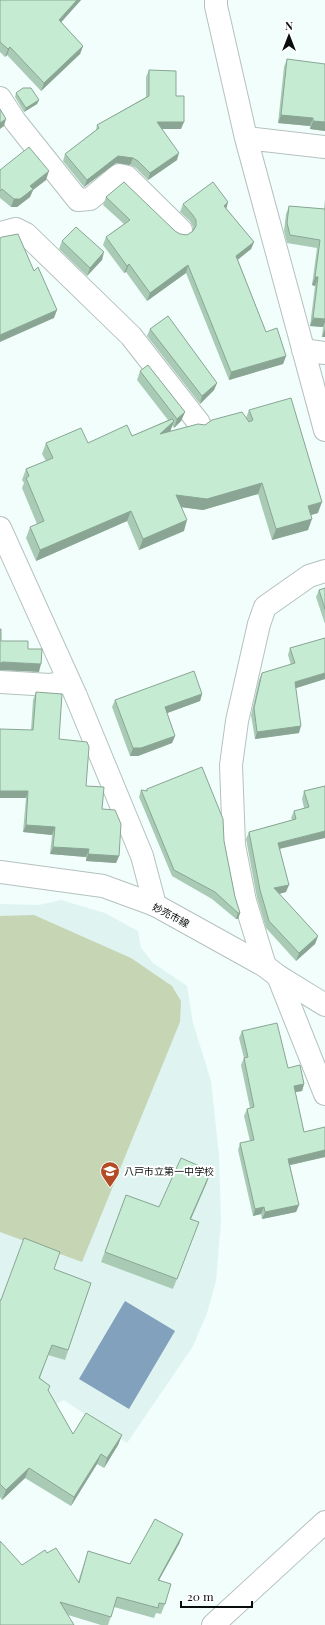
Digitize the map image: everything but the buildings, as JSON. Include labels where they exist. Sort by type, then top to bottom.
[{"type":"street","points":[[216,0],[216,6],[246,138],[325,430]]},
{"type":"street","points":[[0,98],[15,121],[78,200],[90,199],[119,175],[127,176],[182,230]]},
{"type":"street","points":[[246,138],[325,147]]},
{"type":"street","points":[[0,233],[16,229],[26,234],[131,336],[200,423]]},
{"type":"street","points":[[304,350],[325,353]]},
{"type":"street","points":[[0,528],[69,681],[142,856],[155,905]]},
{"type":"street","points":[[325,571],[309,576],[265,607],[259,624],[237,721],[231,765],[234,845],[246,901],[272,971],[325,1094]]},
{"type":"street","points":[[0,682],[50,685],[69,681]]},
{"type":"street","name":"妙売市線","points":[[0,872],[103,886],[155,905],[272,971],[325,1005]]},
{"type":"street","points":[[213,1625],[325,1522]]},
{"type":"shaded area","name":"八戸市立第一中学校","points":[[61,900],[105,913],[138,931],[141,948],[153,963],[187,986],[193,1023],[211,1081],[219,1155],[221,1221],[216,1281],[207,1313],[193,1346],[127,1443],[64,1400],[13,1428],[0,1438],[0,904],[39,905]]},
{"type":"green space","points":[[34,915],[131,958],[172,986],[181,1001],[180,1022],[82,1262],[0,1232],[0,916]]},
{"type":"water","points":[[125,1301],[175,1331],[129,1409],[79,1379]]},
{"type":"place","name":"八戸市立第一中学校","points":[[110,1188]]}]
